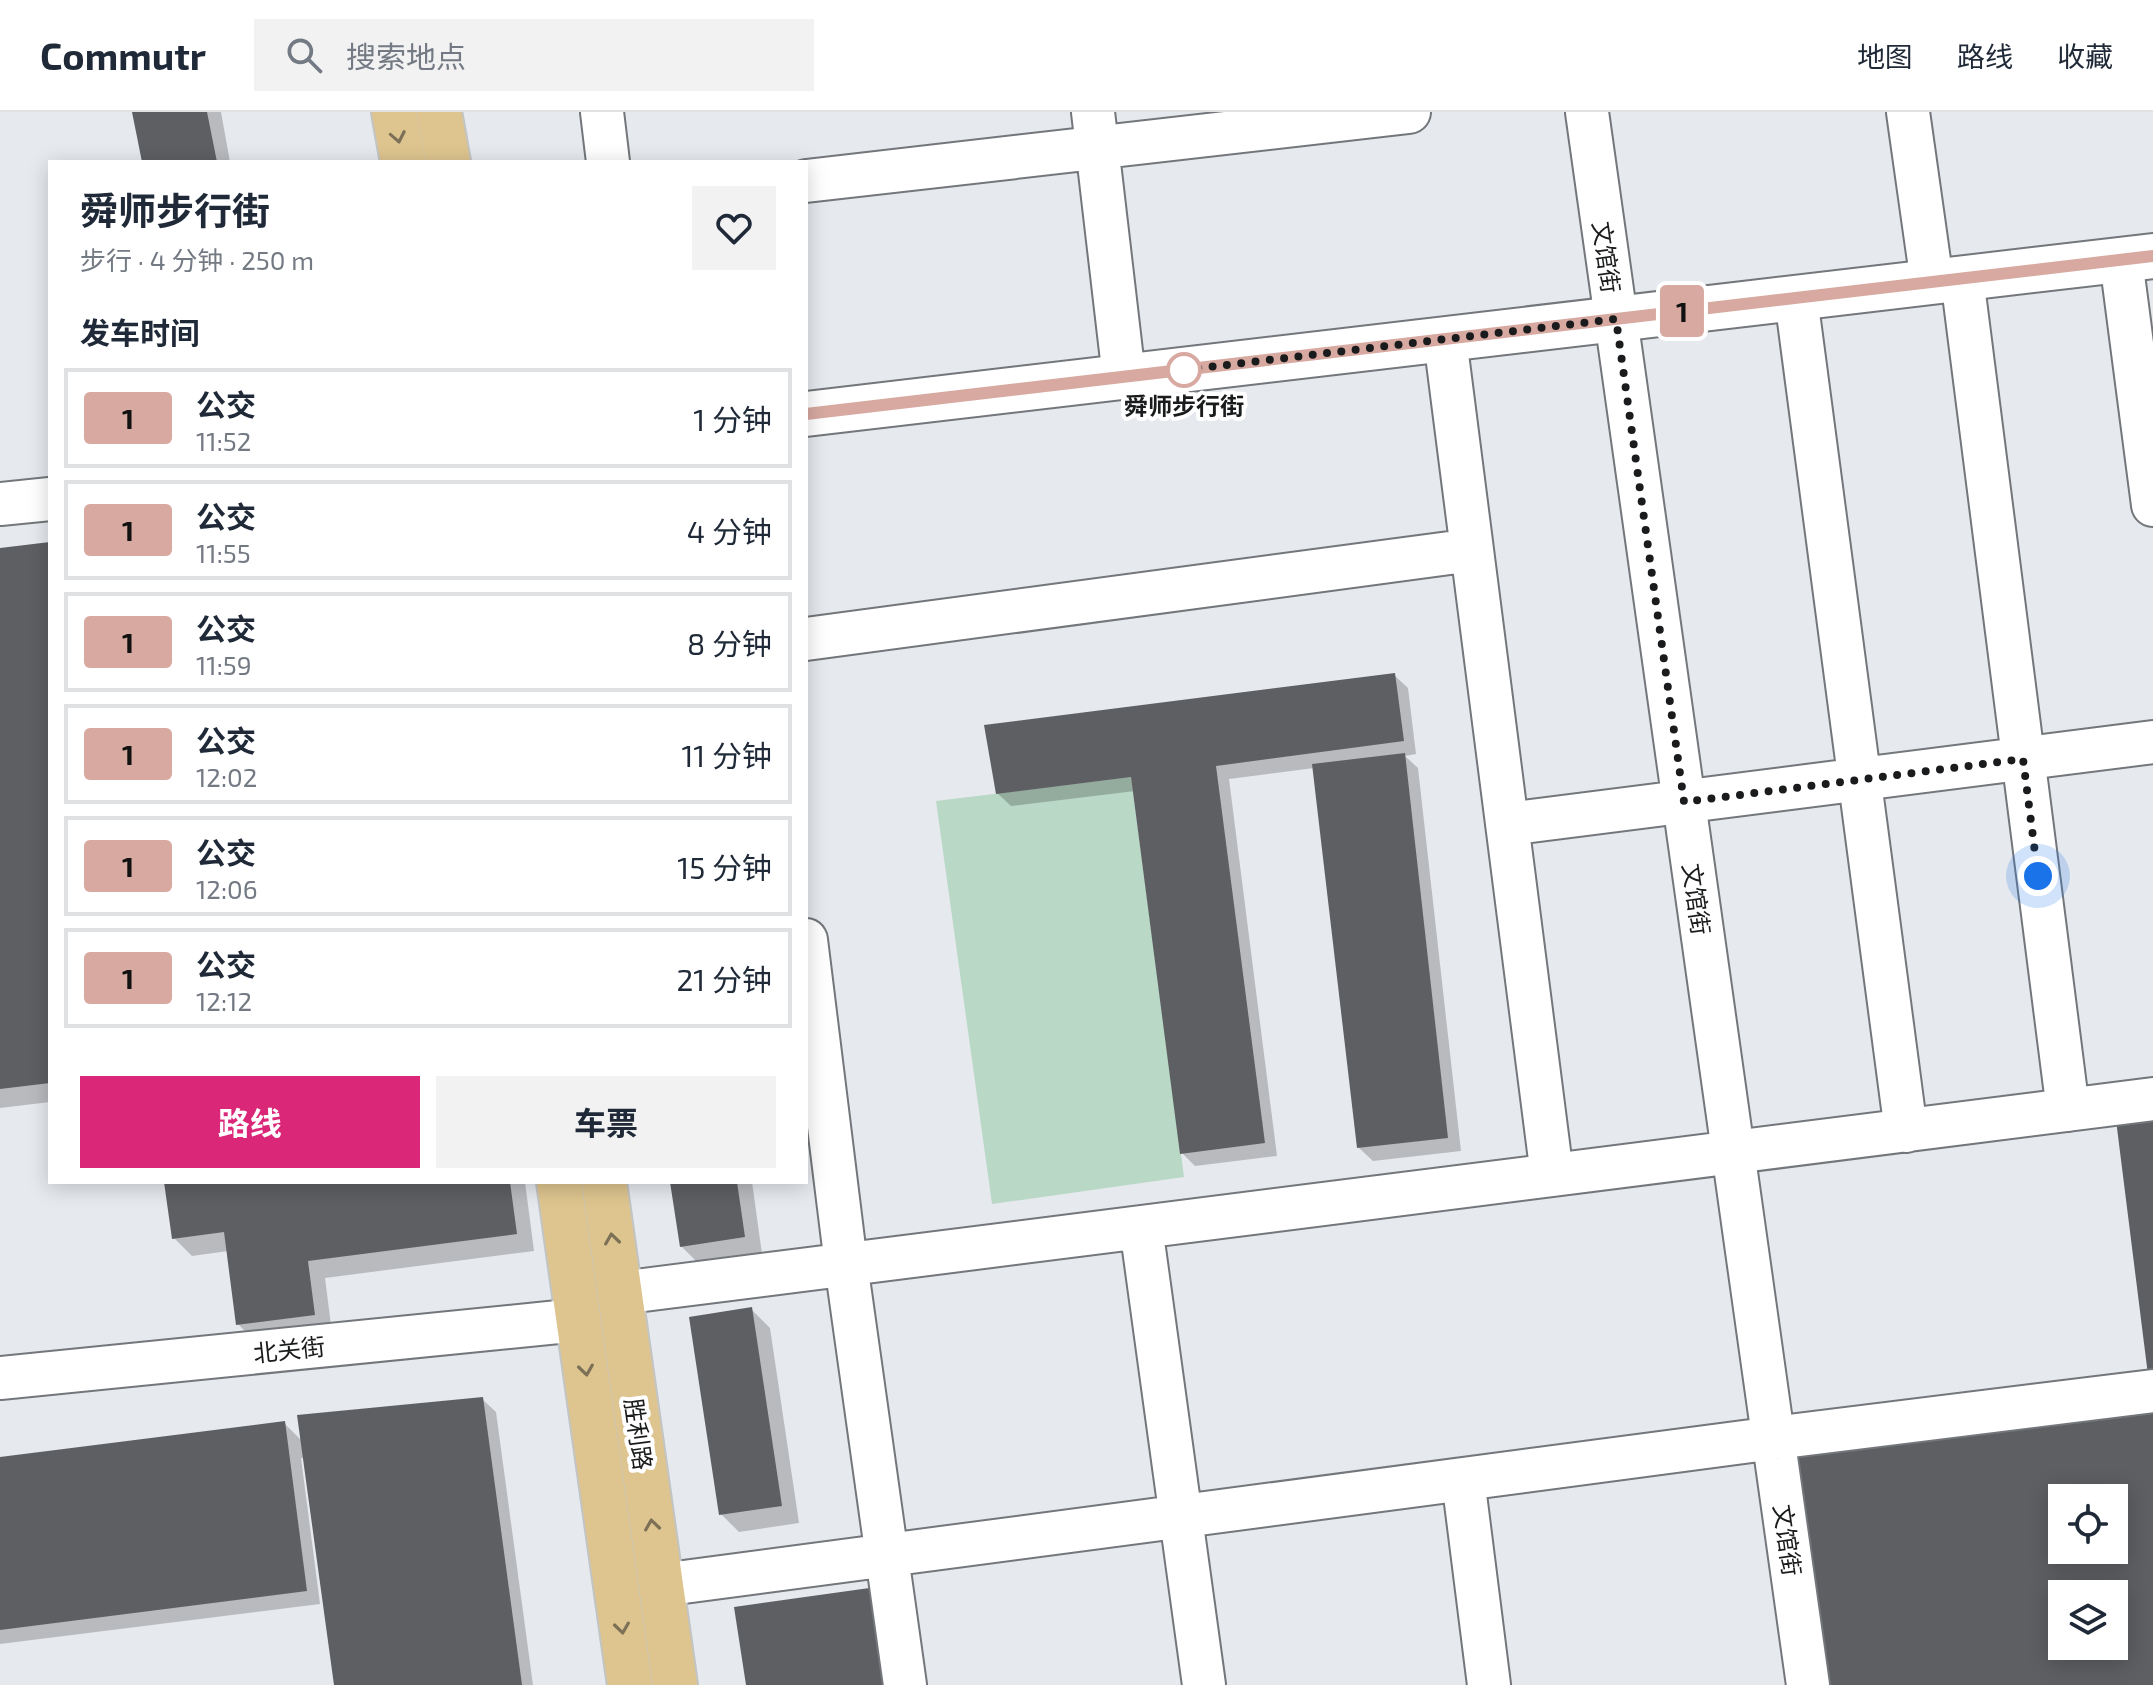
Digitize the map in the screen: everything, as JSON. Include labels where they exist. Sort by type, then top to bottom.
[{"type":"main road","points":[[394,112],[403,160]]},
{"type":"main road","points":[[439,112],[448,160]]},
{"type":"main road","name":"胜利路","points":[[559,1184],[630,1685]]},
{"type":"main road","name":"胜利路","points":[[604,1184],[675,1685]]},
{"type":"street","points":[[602,112],[608,160]]},
{"type":"street","points":[[808,181],[1095,130],[1409,112]]},
{"type":"street","name":"文馆街","points":[[1587,112],[1808,1685]]},
{"type":"street","points":[[1908,112],[1947,280],[2023,759],[2068,1110]]},
{"type":"street","points":[[1095,130],[1124,377]]},
{"type":"street","points":[[808,414],[2137,258],[2153,505]]},
{"type":"street","points":[[1796,298],[1906,1131]]},
{"type":"street","points":[[1445,339],[1552,1175]]},
{"type":"street","points":[[0,504],[48,499]]},
{"type":"street","points":[[808,639],[1472,550]]},
{"type":"street","points":[[1507,824],[2153,742]]},
{"type":"street","points":[[808,956],[846,1264],[905,1685]]},
{"type":"street","points":[[620,1293],[2153,1099]]},
{"type":"street","points":[[1141,1227],[1204,1685]]},
{"type":"street","name":"北关街","points":[[0,1378],[578,1320]]},
{"type":"street","points":[[661,1585],[2153,1391]]},
{"type":"street","points":[[1463,1479],[1489,1685]]},
{"type":"green space","points":[[1131,777],[1184,1177],[992,1204],[936,801]]},
{"type":"building","points":[[132,112],[207,112],[217,160],[142,160]]},
{"type":"building","points":[[48,542],[48,1083],[0,1089],[0,548]]},
{"type":"building","points":[[1395,673],[1404,741],[1216,766],[1265,1143],[1180,1154],[1131,777],[996,794],[984,725]]},
{"type":"building","points":[[1405,753],[1448,1138],[1357,1148],[1312,764]]},
{"type":"building","points":[[2153,1099],[2153,1685],[1808,1685],[1774,1438],[2150,1391],[2114,1104]]},
{"type":"building","points":[[164,1184],[510,1184],[517,1234],[308,1261],[315,1315],[236,1325],[224,1232],[172,1239]]},
{"type":"building","points":[[670,1184],[737,1184],[745,1237],[680,1247]]},
{"type":"building","points":[[752,1307],[782,1506],[719,1515],[689,1317]]},
{"type":"building","points":[[483,1397],[522,1685],[334,1685],[297,1415]]},
{"type":"building","points":[[285,1421],[307,1591],[0,1630],[0,1457]]},
{"type":"building","points":[[891,1585],[905,1685],[746,1685],[734,1607]]},
{"type":"bus line","name":"1","points":[[808,414],[2153,256]]},
{"type":"place","name":"舜师步行街","points":[[1184,370]]},
{"type":"route","points":[[1184,370],[1616,319],[1684,802],[2023,759],[2038,876]]}]
